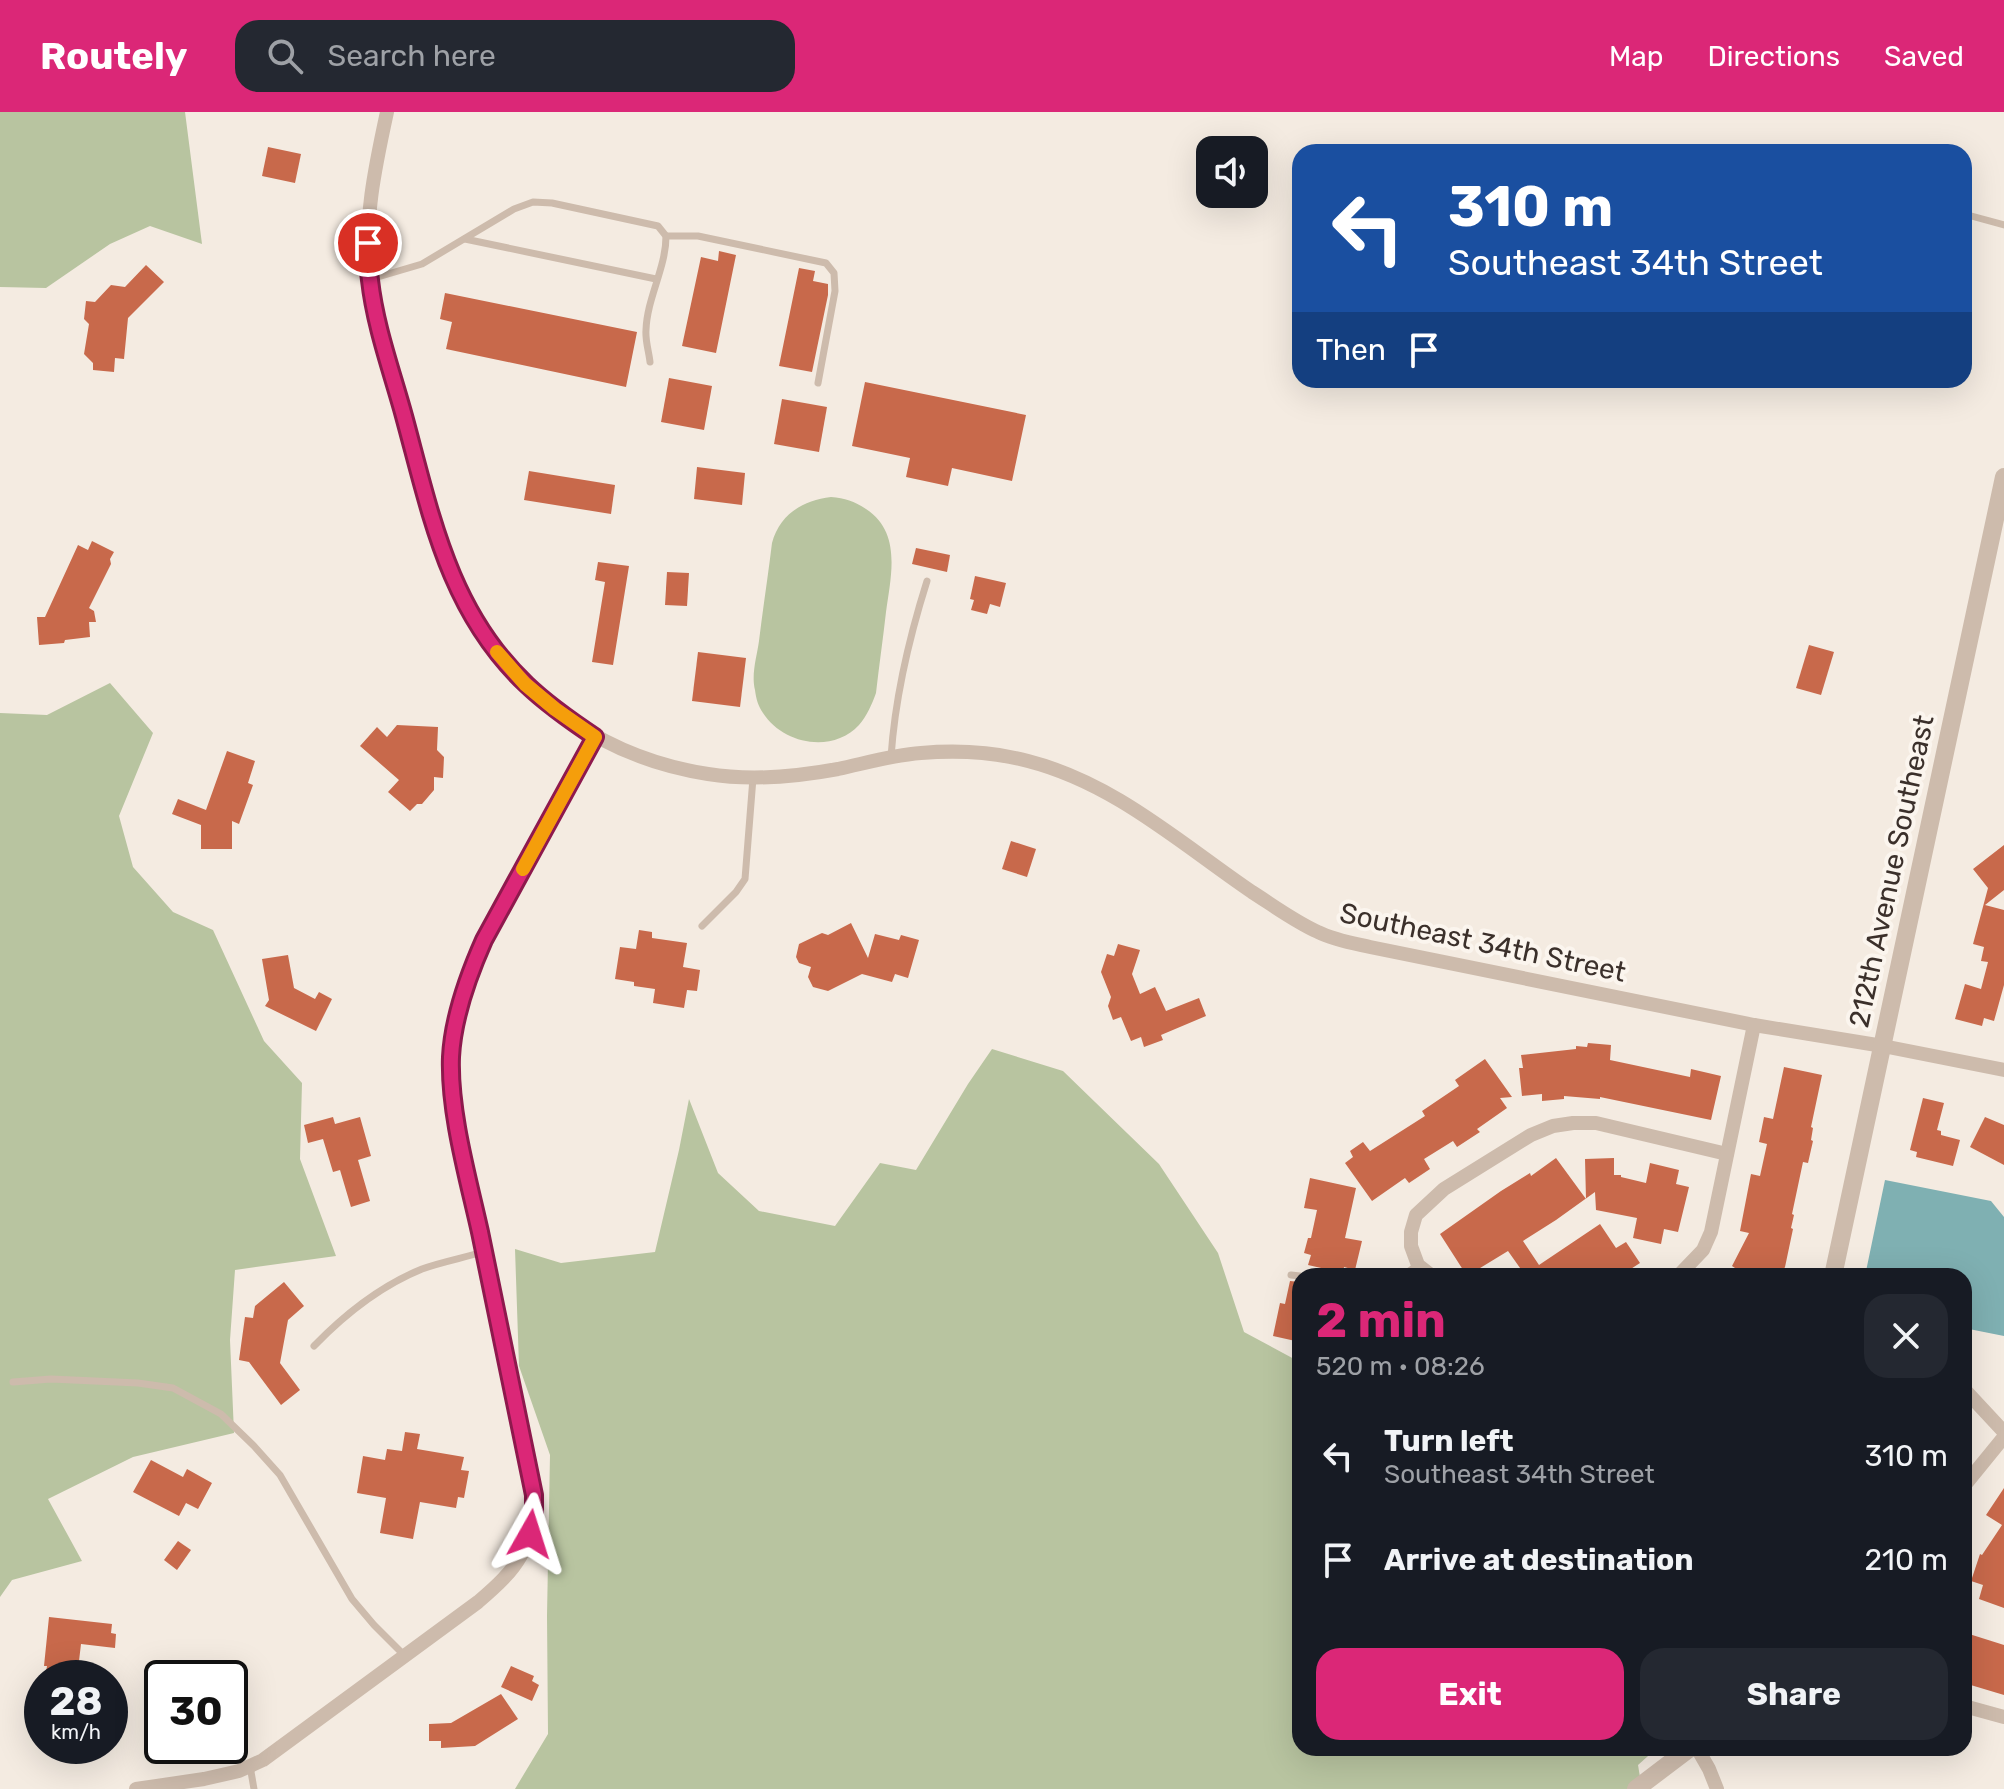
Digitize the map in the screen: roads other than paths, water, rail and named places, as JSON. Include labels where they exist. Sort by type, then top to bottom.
[{"type":"street","name":"Southeast 34th Street","points":[[387,112],[371,195],[368,234],[370,280],[377,321],[437,533],[456,588],[493,648],[525,684],[595,737],[668,767],[753,778],[790,776],[921,753],[962,752],[1028,761],[1068,774],[1111,794],[1148,816],[1221,871],[1292,918],[1320,933],[1342,940],[1754,1025],[2004,1070]]},
{"type":"street","name":"212th Avenue Southeast","points":[[1835,1268],[2000,519],[2004,477]]},
{"type":"street","points":[[136,1789],[204,1779],[239,1771],[263,1760],[478,1602],[501,1582],[520,1558],[532,1525],[534,1495],[463,1154],[452,1086],[451,1057],[454,1031],[484,940],[595,737]]},
{"type":"street","points":[[1686,1268],[1703,1250],[1711,1232],[1754,1025]]},
{"type":"street","points":[[1422,1268],[1411,1246],[1416,1215],[1444,1189],[1531,1135],[1553,1126],[1596,1123],[1727,1154]]},
{"type":"street","points":[[1972,1398],[2004,1435],[1972,1476]]},
{"type":"street","points":[[1972,1708],[2004,1717]]},
{"type":"street","points":[[1636,1789],[1679,1756]]},
{"type":"street","points":[[1702,1756],[1717,1789]]},
{"type":"lane","points":[[370,280],[422,264],[514,209],[533,202],[552,203],[658,226],[666,236],[666,250],[656,279],[645,331],[650,362]]},
{"type":"lane","points":[[1972,216],[2004,225]]},
{"type":"lane","points":[[666,236],[698,236],[826,263],[834,273],[835,291],[818,383]]},
{"type":"lane","points":[[465,239],[656,279]]},
{"type":"lane","points":[[891,757],[893,720],[912,631],[927,581]]},
{"type":"lane","points":[[702,926],[745,879],[753,778]]},
{"type":"lane","points":[[314,1346],[377,1291],[423,1269],[484,1252]]},
{"type":"lane","points":[[1414,1268],[1418,1265]]},
{"type":"lane","points":[[13,1382],[51,1379],[138,1383],[173,1388],[221,1414],[280,1475],[352,1599],[405,1656]]},
{"type":"lane","points":[[250,1766],[254,1789]]},
{"type":"water","points":[[1885,1180],[1991,1201],[2004,1217],[2004,1336],[1972,1330],[1972,1268],[1867,1268]]}]
